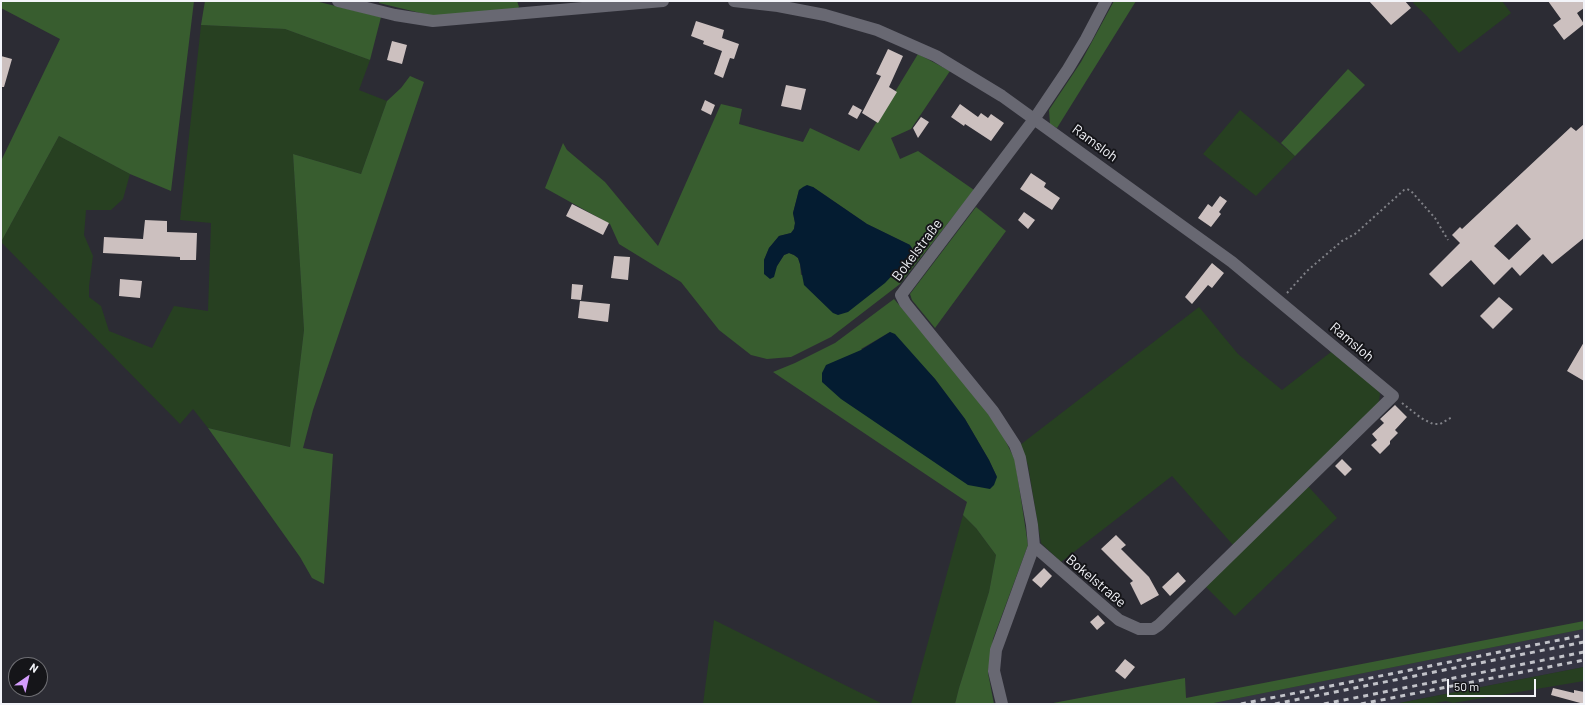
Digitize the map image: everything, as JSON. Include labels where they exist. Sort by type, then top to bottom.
[{"type":"street","points":[[338,1],[395,15],[433,21],[663,1]]},
{"type":"street","name":"Ramsloh","points":[[734,1],[778,6],[825,15],[877,30],[936,56],[1035,118],[1214,249],[1393,396]]},
{"type":"street","name":"Bokelstraße","points":[[1002,704],[994,671],[996,650],[1034,546],[1032,525],[1020,458],[1014,445],[993,411],[905,303],[901,295],[1035,118],[1068,70],[1106,1]]},
{"type":"street","name":"Bokelstraße","points":[[1034,546],[1109,613],[1119,620],[1139,629],[1153,629],[1159,625],[1393,396]]},
{"type":"path","points":[[1280,302],[1306,271],[1342,241],[1355,234],[1404,190],[1411,191],[1435,218],[1448,240]]},
{"type":"path","points":[[1393,396],[1422,418],[1433,424],[1440,424],[1452,417]]},
{"type":"shaded area","points":[[1584,629],[1584,667],[1394,704],[1209,704]]},
{"type":"green space","points":[[1,1],[194,1],[171,191],[130,174],[59,136],[1,242],[1,161],[60,39],[1,8]]},
{"type":"green space","points":[[205,1],[315,1],[381,17],[370,60],[285,29],[201,25]]},
{"type":"green space","points":[[380,1],[517,1],[519,7],[516,10],[433,16],[379,3]]},
{"type":"green space","points":[[1114,1],[1136,1],[1057,128],[1050,124],[1049,110],[1081,62]]},
{"type":"green space","points":[[1415,1],[1502,1],[1511,13],[1459,53],[1426,15],[1413,3]]},
{"type":"green space","points":[[201,25],[285,29],[370,60],[359,90],[387,101],[361,174],[293,154],[304,330],[290,447],[208,428],[193,409],[180,424],[1,242],[59,136],[130,174],[123,199],[111,210],[86,210],[84,235],[93,256],[89,297],[101,306],[109,331],[152,348],[174,306],[208,311],[211,223],[180,220]]},
{"type":"green space","points":[[918,54],[950,71],[911,129],[891,138],[900,159],[918,151],[974,190],[900,284],[831,337],[791,357],[767,359],[751,355],[719,330],[681,282],[619,244],[610,224],[545,188],[563,143],[567,150],[605,182],[658,246],[721,104],[742,109],[739,124],[803,142],[810,128],[859,151]],"holes":[[[813,187],[867,224],[910,245],[801,275],[798,258],[789,253],[784,255],[777,266],[764,274],[764,260],[769,248],[779,236],[791,233],[794,229],[795,223],[793,213],[799,190]]]},
{"type":"green space","points":[[1348,69],[1365,85],[1295,156],[1281,143]]},
{"type":"green space","points":[[410,76],[424,82],[313,410],[303,448],[333,454],[324,584],[312,578],[300,557],[208,428],[290,447],[304,330],[293,154],[361,174],[387,101],[401,88]]},
{"type":"green space","points":[[1240,110],[1295,156],[1256,196],[1203,154]]},
{"type":"green space","points":[[976,207],[1006,231],[935,328],[912,300],[910,294]]},
{"type":"green space","points":[[894,299],[969,387],[1001,432],[1015,460],[1028,545],[993,639],[988,673],[994,704],[955,704],[989,592],[996,555],[976,528],[963,515],[967,502],[773,372],[835,343]],"holes":[[[890,332],[935,379],[965,419],[989,460],[997,477],[861,349]]]},
{"type":"green space","points":[[1199,307],[1238,354],[1282,390],[1331,352],[1378,390],[1380,394],[1379,401],[1375,408],[1233,545],[1172,476],[1061,562],[1041,543],[1028,465],[1020,445]]},
{"type":"green space","points":[[1307,485],[1337,518],[1235,616],[1204,585]]},
{"type":"green space","points":[[963,515],[976,528],[996,555],[989,592],[955,704],[911,704]]},
{"type":"green space","points":[[714,620],[883,704],[703,704]]},
{"type":"green space","points":[[1584,621],[1584,629],[1209,704],[1048,704],[1185,678],[1186,698]]},
{"type":"green space","points":[[1584,667],[1584,681],[1453,703],[1446,701],[1430,704],[1394,704]]},
{"type":"water","points":[[807,185],[813,187],[867,224],[910,245],[912,248],[906,261],[885,283],[848,312],[838,315],[833,313],[804,285],[798,258],[794,255],[789,253],[784,255],[777,266],[774,277],[770,279],[764,274],[764,260],[769,248],[779,236],[791,233],[794,229],[795,223],[793,213],[799,190]]},
{"type":"water","points":[[890,332],[895,334],[935,379],[965,419],[989,460],[997,477],[994,485],[990,489],[968,485],[841,399],[822,382],[822,373],[826,365],[861,350]]},
{"type":"building","points":[[1369,1],[1405,1],[1411,8],[1391,25]]},
{"type":"building","points":[[1548,1],[1584,1],[1584,8],[1577,13],[1584,24],[1564,40],[1553,25],[1561,19]]},
{"type":"building","points":[[696,21],[724,30],[722,38],[739,44],[734,59],[730,58],[723,78],[714,74],[722,51],[703,44],[704,41],[691,36]]},
{"type":"building","points":[[392,41],[407,45],[402,64],[387,60]]},
{"type":"building","points":[[888,49],[903,56],[889,87],[897,92],[878,123],[862,113],[881,76],[876,74]]},
{"type":"building","points":[[1,56],[12,59],[4,87],[1,87]]},
{"type":"building","points":[[786,85],[806,89],[801,110],[781,106]]},
{"type":"building","points":[[705,100],[715,105],[711,115],[701,110]]},
{"type":"building","points":[[960,104],[978,117],[981,113],[988,118],[991,114],[1004,123],[991,141],[965,124],[964,126],[951,117]]},
{"type":"building","points":[[853,105],[862,110],[857,119],[848,114]]},
{"type":"building","points":[[921,117],[929,122],[918,138],[913,128]]},
{"type":"building","points":[[1584,124],[1584,238],[1552,264],[1543,254],[1520,276],[1512,267],[1494,285],[1471,260],[1442,287],[1429,274],[1460,243],[1452,235],[1460,227],[1462,229],[1571,127],[1576,131]],"holes":[[[1517,224],[1531,239],[1509,260],[1494,246]]]},
{"type":"building","points":[[1031,173],[1046,183],[1044,187],[1060,198],[1052,210],[1020,189]]},
{"type":"building","points":[[1220,196],[1227,201],[1219,212],[1221,214],[1211,227],[1198,218],[1208,204],[1212,207]]},
{"type":"building","points":[[572,204],[609,223],[603,235],[566,216]]},
{"type":"building","points":[[1024,212],[1035,220],[1028,229],[1018,220]]},
{"type":"building","points":[[145,220],[167,221],[167,232],[197,233],[196,260],[180,260],[180,257],[103,253],[104,237],[143,239]]},
{"type":"building","points":[[614,256],[630,257],[628,280],[611,278]]},
{"type":"building","points":[[1212,263],[1224,273],[1212,288],[1208,285],[1192,304],[1185,297]]},
{"type":"building","points":[[120,279],[142,281],[140,298],[119,296]]},
{"type":"building","points":[[572,284],[583,285],[581,300],[571,299]]},
{"type":"building","points":[[1499,297],[1513,309],[1493,329],[1480,316]]},
{"type":"building","points":[[580,301],[610,304],[608,322],[578,318]]},
{"type":"building","points":[[1584,342],[1584,381],[1567,371]]},
{"type":"building","points":[[1395,405],[1407,417],[1395,430],[1398,433],[1390,441],[1390,444],[1380,454],[1371,445],[1377,440],[1372,434],[1384,423],[1380,419]]},
{"type":"building","points":[[1342,459],[1352,469],[1345,476],[1335,466]]},
{"type":"building","points":[[1116,535],[1126,545],[1121,549],[1149,577],[1159,595],[1141,605],[1130,583],[1133,581],[1101,549]]},
{"type":"building","points":[[1044,568],[1052,576],[1041,588],[1032,580]]},
{"type":"building","points":[[1178,572],[1186,581],[1170,596],[1162,587]]},
{"type":"building","points":[[1098,615],[1105,623],[1097,630],[1090,622]]},
{"type":"building","points":[[1125,659],[1135,667],[1125,679],[1115,671]]},
{"type":"building","points":[[1553,688],[1574,693],[1574,690],[1584,692],[1584,704],[1551,695]]},
{"type":"railway","points":[[1241,704],[1584,635]]},
{"type":"railway","points":[[1275,704],[1584,642]]},
{"type":"railway","points":[[1324,704],[1584,652]]},
{"type":"railway","points":[[1361,704],[1584,660]]}]
